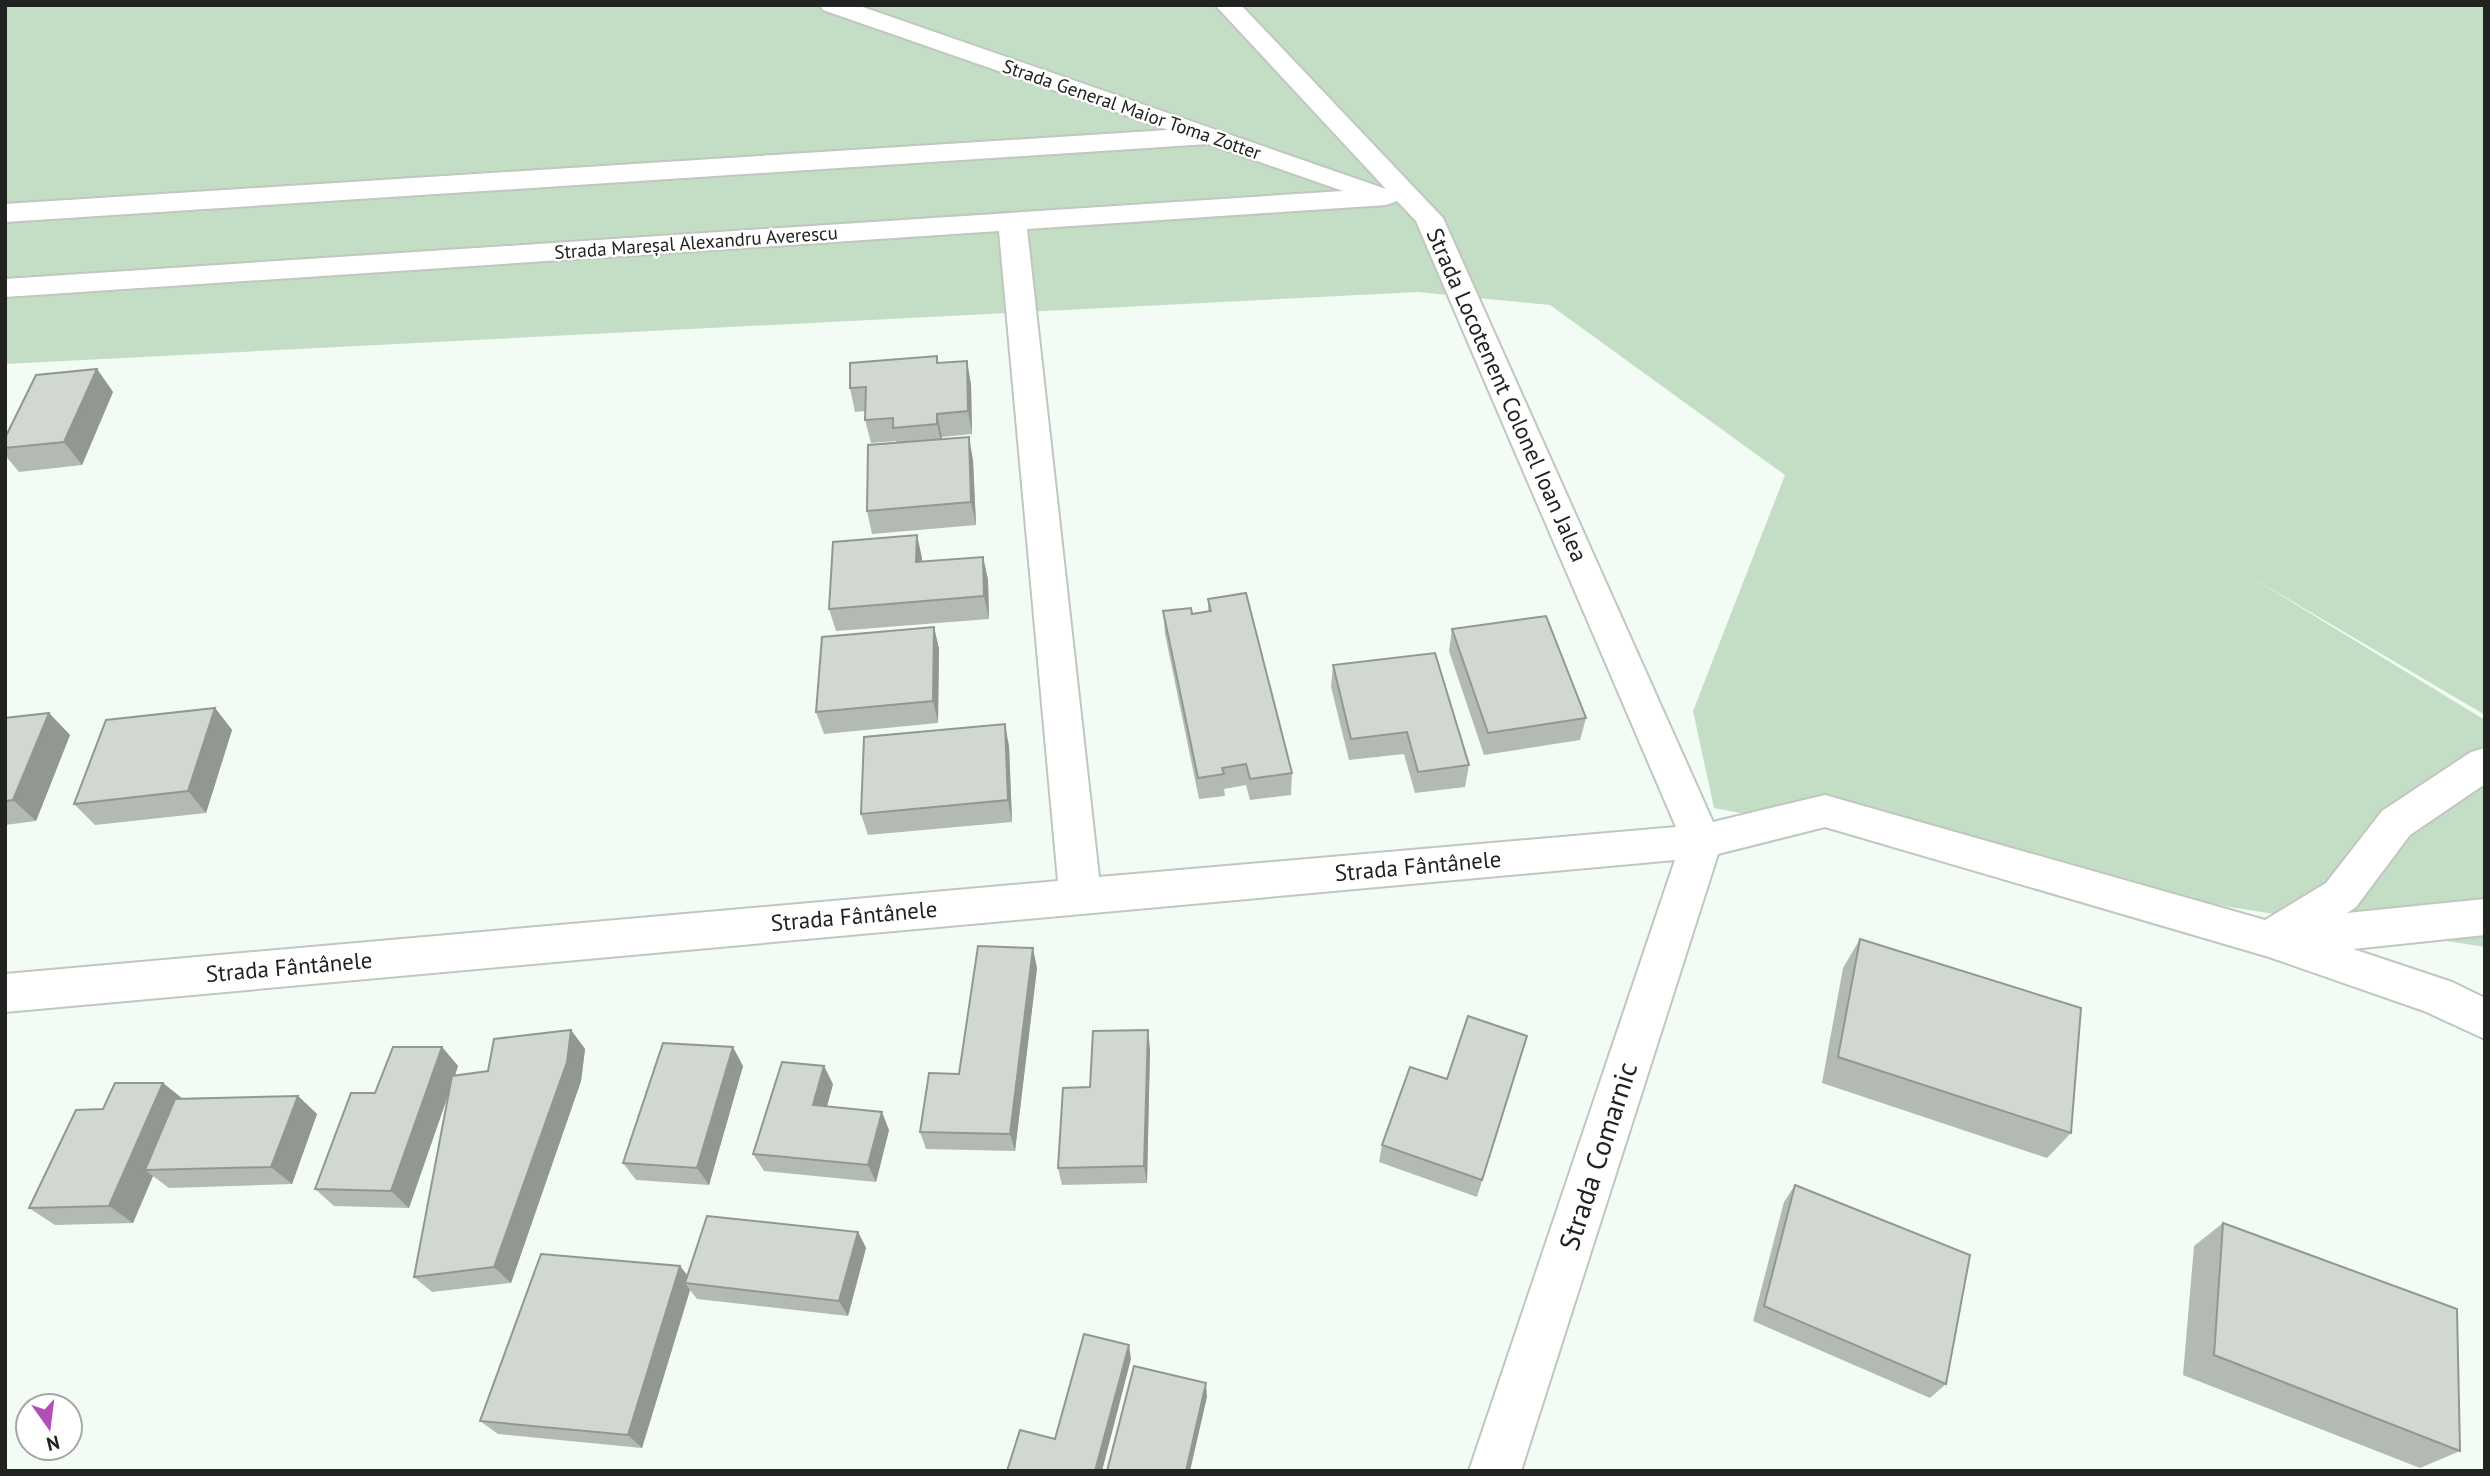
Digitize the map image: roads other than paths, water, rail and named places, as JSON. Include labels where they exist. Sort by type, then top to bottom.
[{"type":"street","name":"Strada General Maior Toma Zotter","points":[[832,5],[1386,197],[1429,218]]},
{"type":"street","name":"Strada Locotenent Colonel Ioan Jalea","points":[[1227,5],[1429,218],[1702,841]]},
{"type":"street","points":[[5,213],[1209,136]]},
{"type":"street","name":"Strada Mareșal Alexandru Averescu","points":[[5,288],[1386,197]]},
{"type":"street","points":[[1012,221],[1080,896]]},
{"type":"street","points":[[2269,939],[2341,895],[2396,823],[2485,763]]},
{"type":"street","name":"Strada Fântânele","points":[[5,993],[1702,841],[1825,811],[2269,939],[2437,996],[2485,1019]]},
{"type":"street","name":"Strada Comarnic","points":[[1494,1471],[1702,841]]},
{"type":"street","points":[[2269,939],[2485,917]]}]
